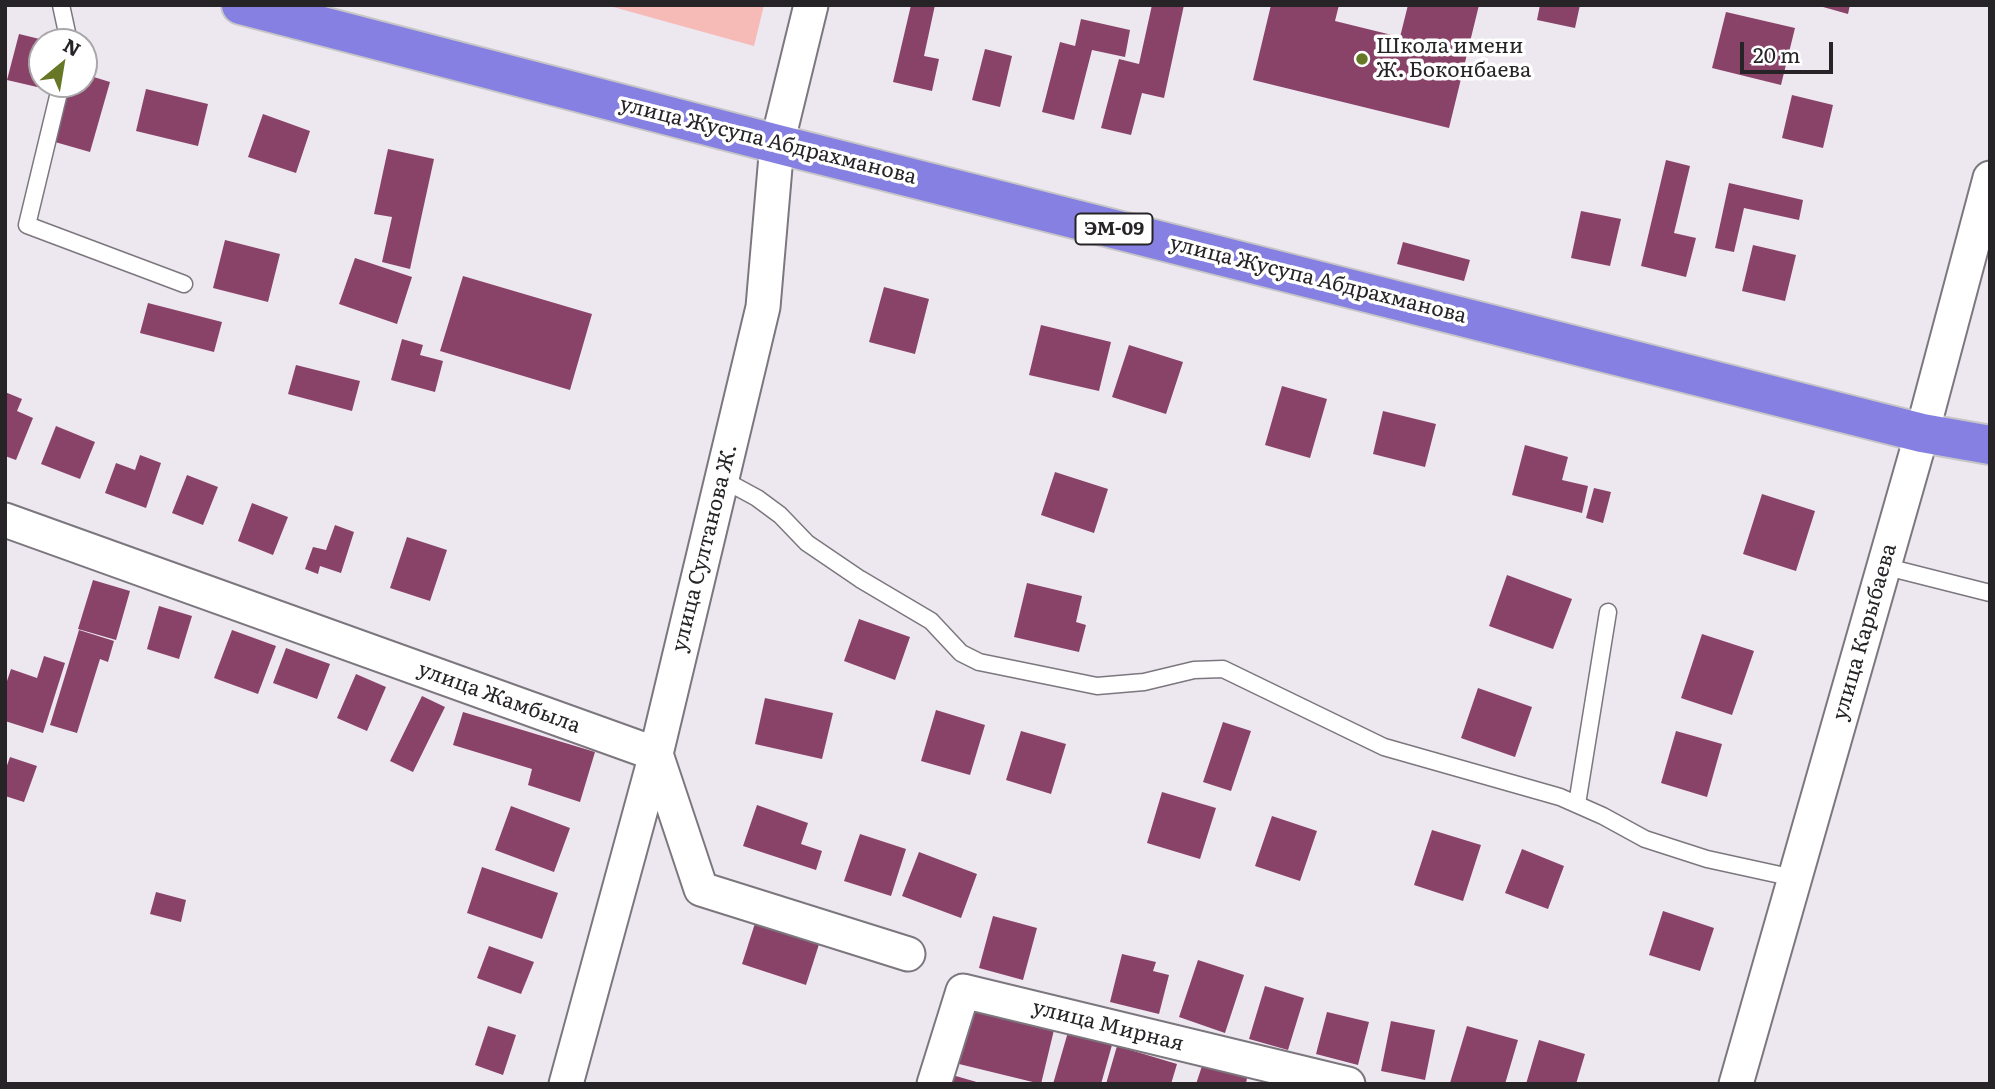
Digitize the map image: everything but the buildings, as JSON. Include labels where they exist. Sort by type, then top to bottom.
[{"type":"highway","name":"улица Жусупа Абдрахманова","points":[[241,5],[777,144],[1922,433],[1990,445]]},
{"type":"street","name":"улица Султанова Ж.","points":[[566,1084],[656,754],[763,307],[777,144],[811,5]]},
{"type":"street","name":"улица Карыбаева","points":[[1736,1084],[1922,433],[1990,178]]},
{"type":"street","name":"улица Жамбыла","points":[[5,520],[656,754]]},
{"type":"street","points":[[656,754],[701,889],[908,954]]},
{"type":"street","name":"улица Мирная","points":[[934,1084],[963,991],[1348,1084]]},
{"type":"lane","points":[[61,5],[66,28]]},
{"type":"lane","points":[[58,98],[27,225],[184,284]]},
{"type":"lane","points":[[722,479],[757,498],[780,515],[807,543],[859,579],[931,621],[961,653],[979,662],[1097,686],[1144,682],[1194,670],[1223,669],[1384,747],[1560,797],[1645,839],[1707,859],[1794,878]]},
{"type":"lane","points":[[1883,566],[1990,593]]},
{"type":"lane","points":[[1577,804],[1608,612]]},
{"type":"shaded area","points":[[606,5],[764,5],[754,46]]},
{"type":"place","name":"Школа имени Ж. Боконбаева","points":[[1362,59]]}]
